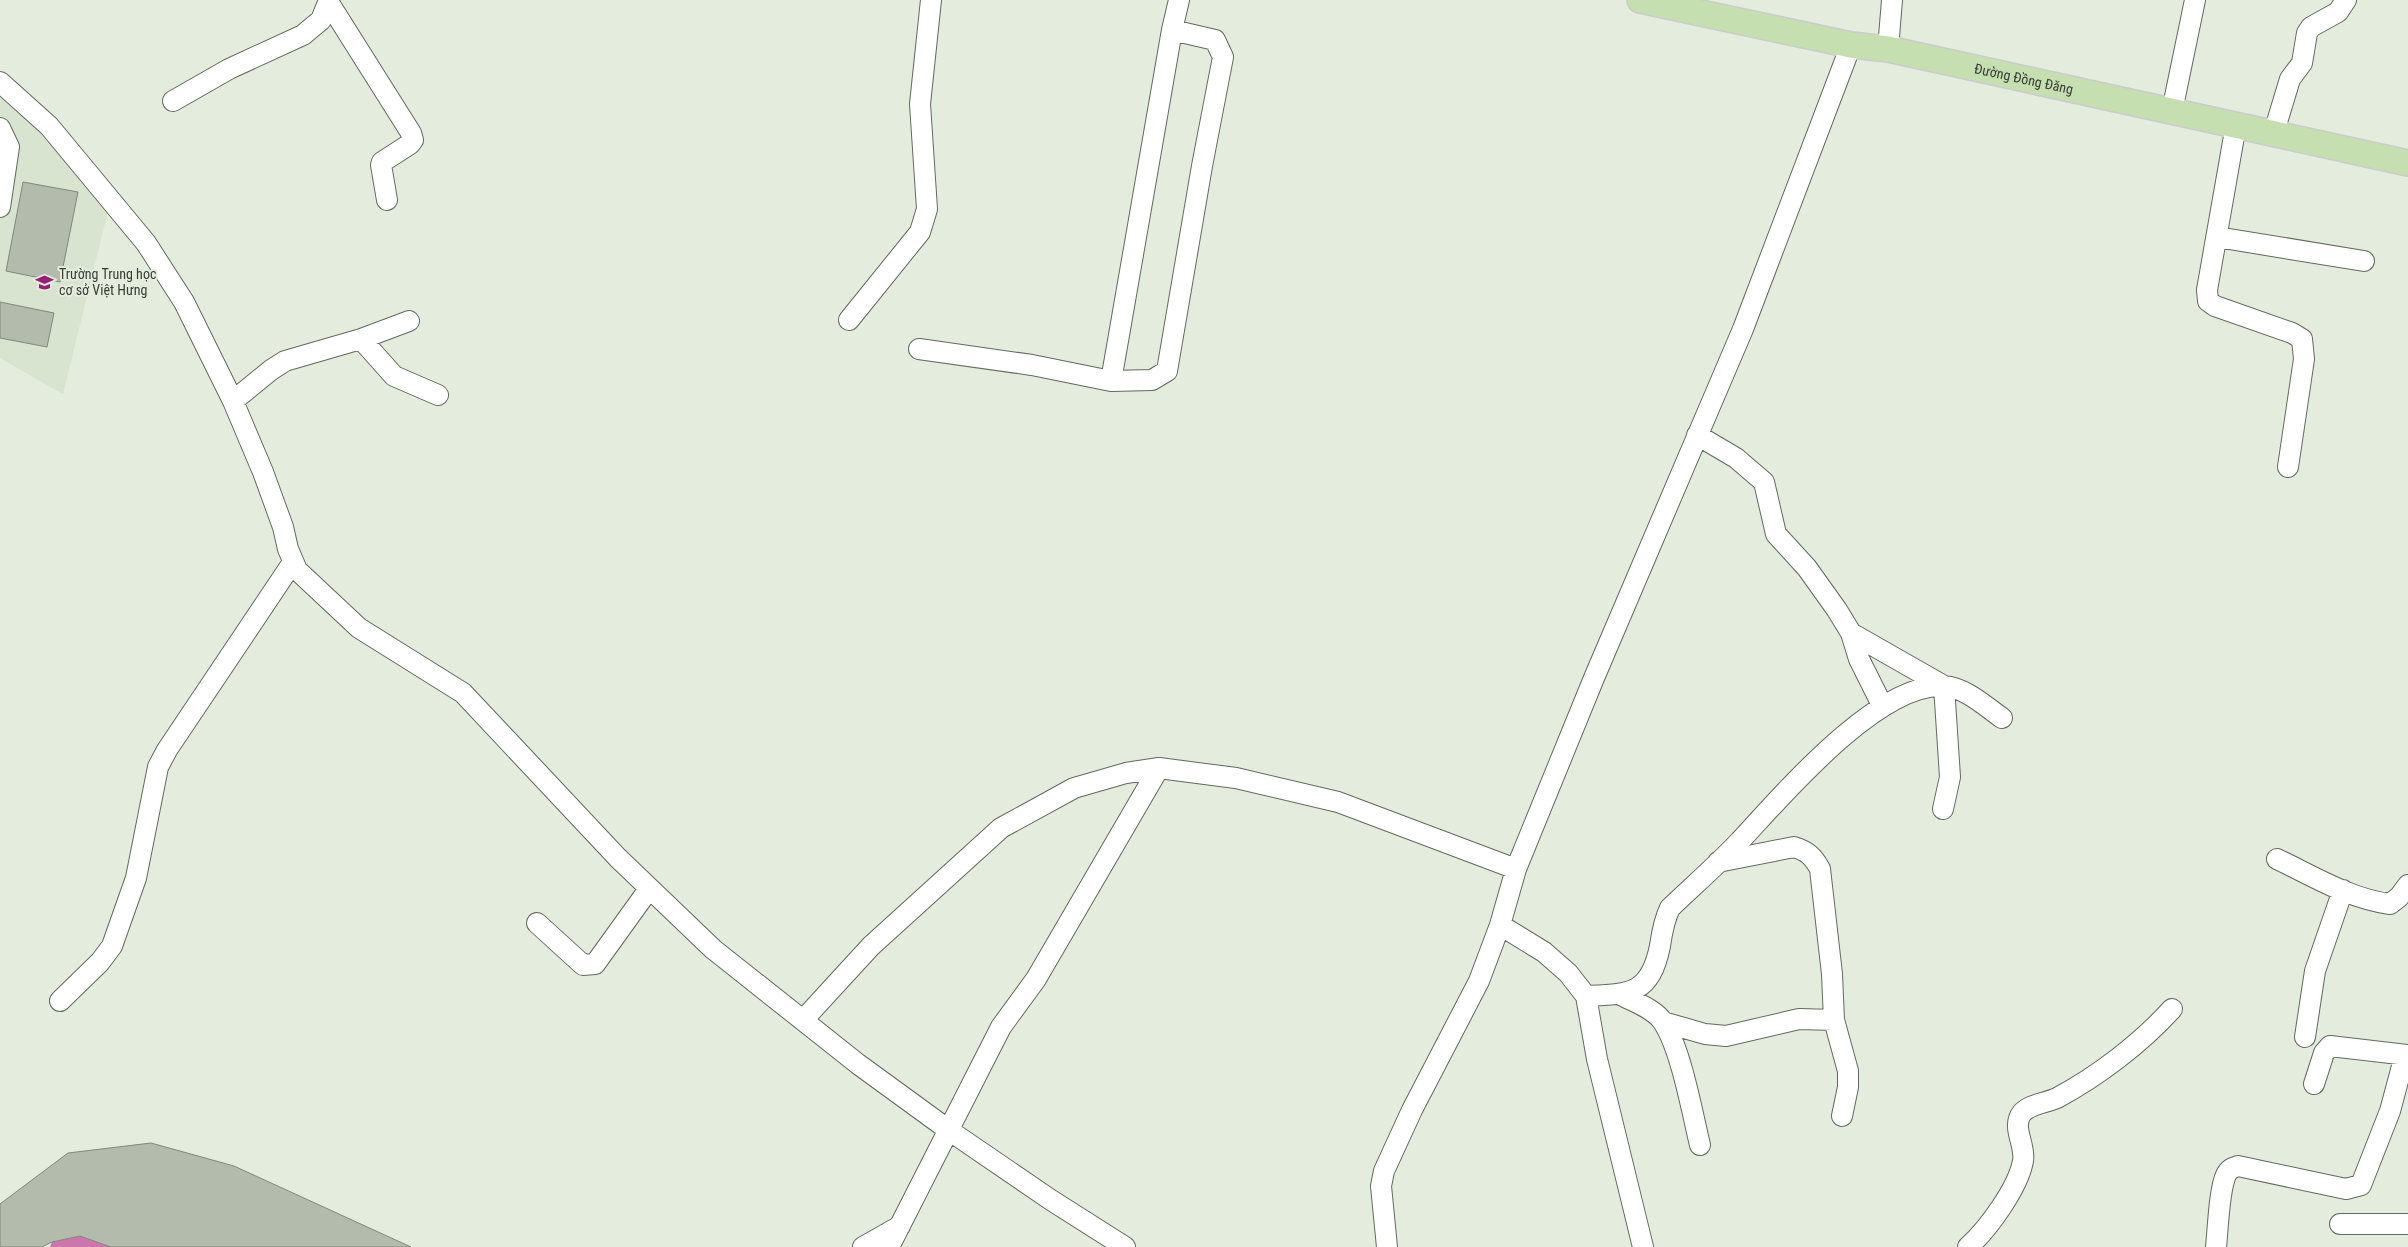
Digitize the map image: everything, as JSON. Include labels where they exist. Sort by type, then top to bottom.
[{"type":"main road","name":"Đường Đồng Đăng","points":[[1640,0],[2172,110],[2408,163]]},
{"type":"street","points":[[849,320],[920,232],[925,218],[920,104],[931,0]]},
{"type":"street","points":[[1111,381],[1172,30],[1179,0]]},
{"type":"street","points":[[1888,50],[1892,0]]},
{"type":"street","points":[[2172,110],[2195,0]]},
{"type":"street","points":[[2274,132],[2290,79],[2302,63],[2307,33],[2311,27],[2338,12],[2346,0]]},
{"type":"street","points":[[173,101],[229,69],[302,35],[321,20],[329,1]]},
{"type":"street","points":[[329,1],[411,133],[413,140],[410,144],[382,162],[387,200]]},
{"type":"street","points":[[919,349],[1032,365],[1111,381],[1152,380],[1168,371],[1200,176],[1223,57],[1215,40],[1172,30]]},
{"type":"street","points":[[1387,1247],[1381,1186],[1384,1171],[1412,1110],[1479,981],[1500,925],[1516,869],[1743,329],[1851,45]]},
{"type":"street","points":[[0,82],[49,126],[146,243],[184,302],[233,401],[263,472],[297,570],[359,628],[463,694],[560,799],[649,889],[713,949],[804,1019],[858,1064],[950,1131],[1051,1200],[1126,1247]]},
{"type":"street","points":[[2236,125],[2207,290],[2208,301],[2215,306],[2292,333],[2302,339],[2304,359],[2288,467]]},
{"type":"street","points":[[0,128],[9,147],[0,206]]},
{"type":"street","points":[[2217,237],[2364,261]]},
{"type":"street","points":[[233,401],[285,361],[361,339],[409,321]]},
{"type":"street","points":[[361,339],[394,376],[438,395]]},
{"type":"street","points":[[1697,435],[1736,458],[1764,482],[1776,534],[1807,568],[1851,633],[1859,659],[1882,705]]},
{"type":"street","points":[[60,1001],[100,962],[112,946],[136,878],[158,767],[167,750],[293,562]]},
{"type":"street","points":[[1851,633],[1944,686],[1972,696],[2002,718]]},
{"type":"street","points":[[1586,996],[1621,995],[1638,988],[1649,977],[1656,964],[1666,916],[1670,908],[1718,862],[1793,783],[1860,722],[1882,705],[1917,689],[1944,686]]},
{"type":"street","points":[[1943,809],[1950,777],[1944,686]]},
{"type":"street","points":[[804,1019],[871,946],[1001,828],[1074,788],[1126,773],[1159,768],[1236,778],[1338,802],[1516,869]]},
{"type":"street","points":[[889,1247],[950,1131],[1001,1027],[1036,979],[1159,768]]},
{"type":"street","points":[[1718,862],[1794,847],[1804,850],[1813,857],[1820,869],[1832,974],[1834,1020],[1848,1071],[1848,1087],[1842,1116]]},
{"type":"street","points":[[2277,859],[2343,890],[2378,902],[2390,904],[2398,898],[2408,885]]},
{"type":"street","points":[[537,923],[583,965],[591,966],[595,964],[649,889]]},
{"type":"street","points":[[2305,1038],[2315,971],[2343,890]]},
{"type":"street","points":[[1500,925],[1544,952],[1568,973],[1586,996],[1597,1059],[1642,1247]]},
{"type":"street","points":[[1621,995],[1656,1014],[1663,1022],[1676,1051],[1700,1145]]},
{"type":"street","points":[[1968,1247],[1981,1235],[2020,1172],[2024,1150],[2018,1129],[2018,1120],[2022,1113],[2028,1108],[2057,1098],[2110,1063],[2156,1026],[2172,1009]]},
{"type":"street","points":[[1663,1022],[1705,1034],[1726,1036],[1799,1019],[1834,1020]]},
{"type":"street","points":[[2216,1247],[2223,1187],[2225,1176],[2230,1169],[2238,1166],[2346,1189],[2361,1185],[2390,1111],[2407,1055],[2330,1046],[2324,1053],[2314,1084]]},
{"type":"street","points":[[2340,1224],[2408,1224]]},
{"type":"street","points":[[863,1247],[900,1226]]},
{"type":"shaded area","name":"Trường Trung học cơ sở Việt Hưng","points":[[0,97],[20,111],[109,207],[63,394],[0,358]]},
{"type":"shaded area","points":[[80,1236],[111,1247],[50,1247],[52,1242]]},
{"type":"building","points":[[23,182],[78,192],[60,282],[6,271]]},
{"type":"building","points":[[0,302],[54,313],[47,347],[0,338]]},
{"type":"building","points":[[151,1143],[234,1166],[411,1247],[111,1247],[80,1236],[52,1242],[42,1247],[0,1247],[0,1204],[68,1153]]},
{"type":"place","name":"Trường Trung học cơ sở Việt Hưng","points":[[45,282]]}]
